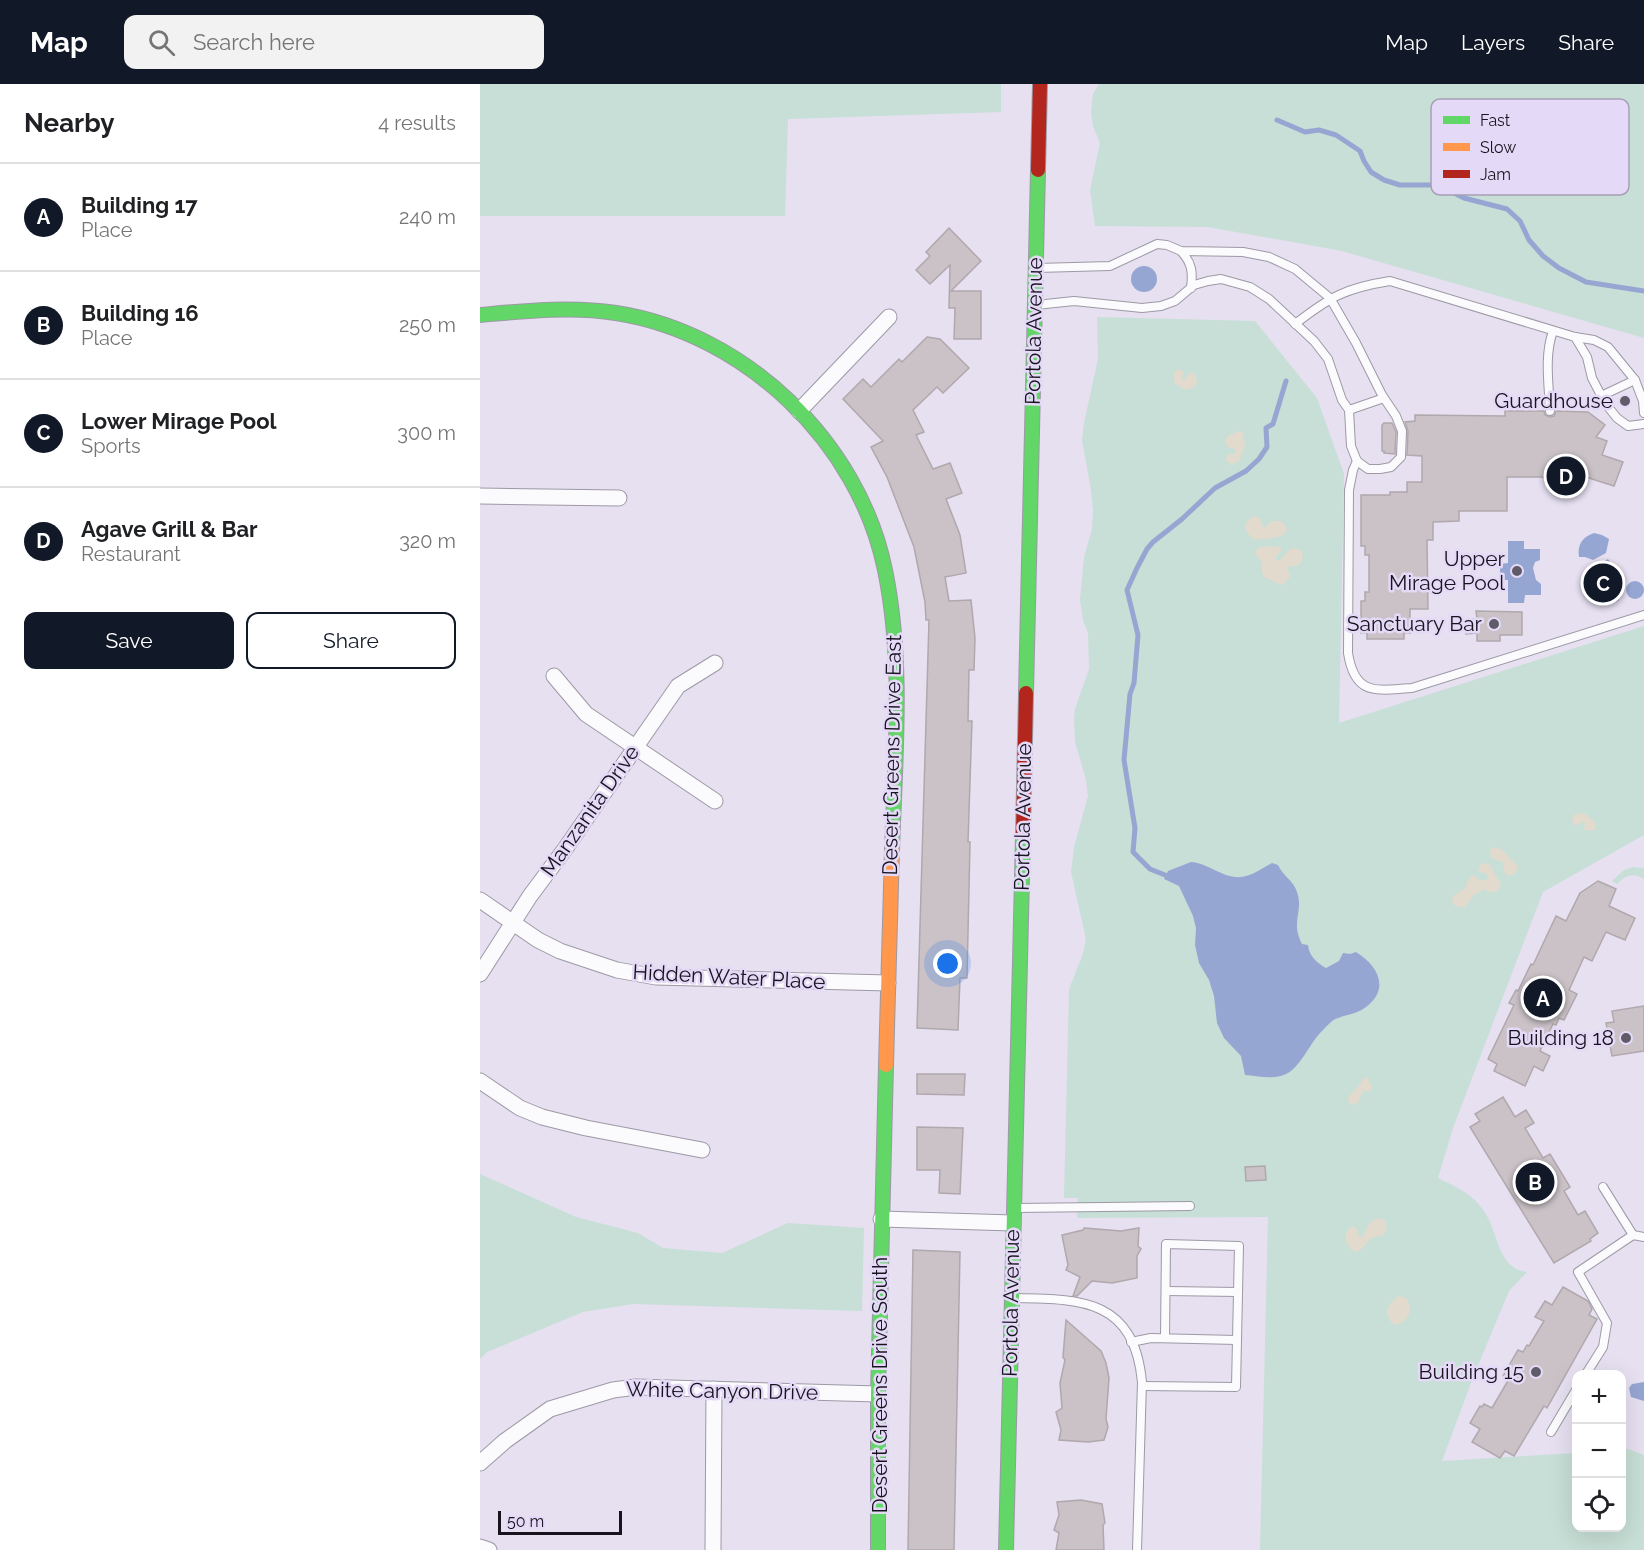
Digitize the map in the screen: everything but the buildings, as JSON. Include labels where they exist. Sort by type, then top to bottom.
[{"type":"street","name":"Portola Avenue","points":[[1006,1550],[1040,84]]},
{"type":"street","name":"Desert Greens Drive East","points":[[480,315],[545,309],[587,309],[644,319],[676,329],[711,344],[766,381],[799,411],[824,442],[862,501],[875,533],[895,630],[897,680],[881,1219]]},
{"type":"street","points":[[799,411],[889,317]]},
{"type":"street","points":[[480,496],[619,498]]},
{"type":"street","name":"Manzanita Drive","points":[[480,974],[530,897],[678,686],[715,663]]},
{"type":"street","points":[[554,676],[586,714],[715,801]]},
{"type":"street","name":"Hidden Water Place","points":[[480,900],[538,940],[560,951],[617,970],[656,977],[888,983]]},
{"type":"street","points":[[480,1081],[520,1108],[542,1117],[586,1128],[702,1150]]},
{"type":"street","points":[[881,1219],[1013,1216]]},
{"type":"street","name":"Desert Greens Drive South","points":[[878,1550],[881,1219]]},
{"type":"street","name":"White Canyon Drive","points":[[480,1463],[504,1441],[550,1409],[613,1390],[636,1387],[878,1394]]},
{"type":"street","points":[[713,1550],[714,1389]]},
{"type":"street","points":[[480,1547],[489,1550]]},
{"type":"lane","points":[[1035,305],[1074,301],[1142,308],[1161,306],[1175,301],[1201,283],[1221,279],[1250,287],[1269,299],[1314,341],[1328,359],[1342,400],[1349,410],[1351,446],[1357,461],[1368,469],[1380,469],[1391,467],[1401,457],[1402,431],[1396,416],[1330,298],[1295,269],[1269,257],[1222,250],[1181,251],[1167,245],[1157,244],[1110,266],[1036,268]]},
{"type":"lane","points":[[1181,251],[1192,265],[1191,288]]},
{"type":"lane","points":[[1295,324],[1330,298],[1345,291],[1390,281],[1575,337],[1594,340],[1608,347],[1635,380],[1643,401],[1644,413]]},
{"type":"lane","points":[[1550,411],[1548,359],[1553,330]]},
{"type":"lane","points":[[1575,337],[1587,357],[1592,378],[1601,396],[1617,418],[1628,426],[1644,424]]},
{"type":"lane","points":[[1601,396],[1635,380]]},
{"type":"lane","points":[[1349,410],[1384,398]]},
{"type":"lane","points":[[1357,461],[1349,490],[1348,653],[1350,667],[1363,685],[1374,691],[1413,687],[1644,615]]},
{"type":"lane","points":[[1603,1187],[1633,1235]]},
{"type":"lane","points":[[1013,1216],[1190,1206]]},
{"type":"lane","points":[[1589,1370],[1603,1347],[1607,1323],[1578,1272],[1633,1235],[1644,1237]]},
{"type":"lane","points":[[1142,1386],[1236,1387],[1239,1246],[1166,1244],[1165,1338]]},
{"type":"lane","points":[[1166,1292],[1238,1292]]},
{"type":"lane","points":[[1011,1298],[1067,1299],[1088,1303],[1104,1311],[1121,1325],[1131,1342],[1140,1362],[1142,1386],[1137,1550]]},
{"type":"lane","points":[[1131,1342],[1165,1338],[1237,1340]]},
{"type":"lane","points":[[1551,1432],[1572,1397]]},
{"type":"green space","points":[[480,84],[1001,84],[1001,112],[788,119],[785,216],[480,216]]},
{"type":"green space","points":[[1099,84],[1644,84],[1644,338],[1342,251],[1208,227],[1095,226],[1090,190],[1100,143],[1093,126],[1091,112],[1093,94]]},
{"type":"green space","points":[[1097,317],[1255,321],[1317,398],[1344,474],[1339,723],[1644,626],[1644,835],[1543,892],[1453,1128],[1438,1178],[1461,1190],[1481,1207],[1492,1226],[1503,1256],[1517,1269],[1527,1272],[1509,1291],[1442,1461],[1572,1453],[1572,1532],[1626,1532],[1626,1449],[1644,1455],[1644,1550],[1260,1550],[1268,1217],[1077,1218],[1078,1198],[1064,1198],[1069,989],[1083,954],[1086,939],[1071,872],[1074,847],[1088,796],[1086,780],[1075,742],[1074,721],[1075,709],[1089,669],[1088,633],[1080,600],[1084,557],[1092,529],[1093,512],[1082,440],[1098,359]]},
{"type":"green space","points":[[1633,867],[1644,868],[1644,879],[1633,875],[1623,878],[1617,884],[1612,881],[1624,870]]},
{"type":"green space","points":[[480,1174],[576,1217],[638,1233],[663,1248],[722,1253],[788,1223],[864,1228],[862,1311],[633,1304],[583,1312],[487,1352],[480,1359]]},
{"type":"sand","points":[[1179,369],[1184,372],[1183,381],[1190,372],[1196,376],[1195,387],[1185,390],[1174,383],[1174,372]]},
{"type":"sand","points":[[1239,431],[1243,433],[1245,446],[1239,461],[1231,465],[1226,460],[1228,454],[1233,455],[1236,451],[1229,448],[1225,441],[1228,436]]},
{"type":"sand","points":[[1254,516],[1261,519],[1264,528],[1272,521],[1281,521],[1287,531],[1279,536],[1255,540],[1246,528],[1247,521]]},
{"type":"sand","points":[[1259,547],[1281,548],[1276,560],[1280,560],[1294,548],[1302,551],[1303,556],[1297,565],[1287,567],[1290,576],[1281,585],[1264,577],[1262,562],[1256,555]]},
{"type":"sand","points":[[1580,813],[1595,822],[1595,830],[1584,830],[1585,823],[1583,822],[1575,826],[1572,819],[1575,814]]},
{"type":"sand","points":[[1494,847],[1501,849],[1517,865],[1518,869],[1514,874],[1508,876],[1505,874],[1503,862],[1491,858],[1490,850]]},
{"type":"sand","points":[[1481,863],[1489,864],[1501,884],[1498,890],[1489,892],[1484,889],[1474,895],[1464,908],[1455,906],[1453,896],[1466,888],[1473,875],[1481,881],[1488,879],[1487,874],[1478,871]]},
{"type":"sand","points":[[1367,1077],[1372,1086],[1371,1091],[1363,1091],[1358,1103],[1352,1105],[1348,1097]]},
{"type":"sand","points":[[1379,1218],[1385,1221],[1387,1227],[1383,1235],[1372,1238],[1355,1252],[1348,1246],[1345,1235],[1349,1229],[1353,1226],[1357,1229],[1359,1237],[1362,1237],[1370,1222]]},
{"type":"sand","points":[[1398,1296],[1406,1298],[1410,1311],[1404,1321],[1395,1325],[1390,1321],[1387,1313],[1389,1305]]},
{"type":"water","points":[[1144,266],[1153,270],[1157,279],[1153,288],[1144,292],[1135,288],[1131,279],[1135,270]]},
{"type":"water","points":[[1594,533],[1609,539],[1606,553],[1593,560],[1579,557],[1581,542]]},
{"type":"water","name":"Upper Mirage Pool","points":[[1508,541],[1524,541],[1524,549],[1540,549],[1540,560],[1535,562],[1533,568],[1536,580],[1541,584],[1541,595],[1525,595],[1524,603],[1508,603],[1508,580],[1500,580],[1500,564],[1508,563]]},
{"type":"water","points":[[1608,559],[1612,566],[1619,569],[1614,585],[1619,600],[1612,604],[1598,603],[1591,599],[1586,586],[1596,578],[1597,566]]},
{"type":"water","points":[[1631,581],[1639,581],[1644,586],[1642,597],[1631,599],[1626,594],[1626,586]]},
{"type":"water","points":[[1191,862],[1239,877],[1253,874],[1272,863],[1278,865],[1297,892],[1299,905],[1297,929],[1302,944],[1308,945],[1314,959],[1326,968],[1339,961],[1343,953],[1356,952],[1375,970],[1379,985],[1374,1000],[1355,1013],[1331,1022],[1296,1066],[1286,1074],[1271,1077],[1245,1075],[1241,1056],[1224,1038],[1217,1023],[1214,996],[1209,980],[1199,963],[1193,916],[1179,886],[1164,879],[1168,871]]},
{"type":"water","points":[[1644,1382],[1644,1401],[1631,1397],[1629,1388],[1632,1384]]},
{"type":"waterway","points":[[1277,120],[1305,132],[1319,130],[1336,135],[1360,151],[1371,172],[1384,180],[1400,185],[1431,185]]},
{"type":"waterway","points":[[1458,195],[1507,209],[1520,221],[1529,240],[1543,256],[1559,268],[1586,282],[1644,291]]},
{"type":"waterway","points":[[1165,875],[1150,869],[1133,852],[1135,828],[1124,760],[1138,635],[1127,590],[1147,549],[1153,542],[1215,488],[1246,471],[1259,459],[1267,447],[1266,428],[1273,424],[1286,381]]},
{"type":"traffic: fast","points":[[1026,693],[1038,170]]},
{"type":"traffic: fast","points":[[480,315],[582,310],[616,313],[664,325],[709,344],[751,369],[789,401],[822,438],[850,479],[871,523],[885,570],[891,605],[895,639],[897,710],[892,850]]},
{"type":"traffic: fast","points":[[1006,1550],[1023,835]]},
{"type":"traffic: fast","points":[[878,1550],[878,1394],[886,1065]]},
{"type":"traffic: slow","points":[[886,1065],[892,850]]},
{"type":"traffic: jam","points":[[1038,170],[1040,84]]},
{"type":"traffic: jam","points":[[1023,835],[1026,693]]},
{"type":"place","name":"Guardhouse","points":[[1625,401]]},
{"type":"place","name":"Agave Grill & Bar","points":[[1566,476]]},
{"type":"place","name":"Upper Mirage Pool","points":[[1517,571]]},
{"type":"place","name":"Lower Mirage Pool","points":[[1603,583]]},
{"type":"place","name":"Sanctuary Bar","points":[[1494,624]]},
{"type":"place","name":"Building 17","points":[[1543,998]]},
{"type":"place","name":"Building 18","points":[[1626,1038]]},
{"type":"place","name":"Building 16","points":[[1535,1182]]},
{"type":"place","name":"Building 15","points":[[1536,1372]]}]
